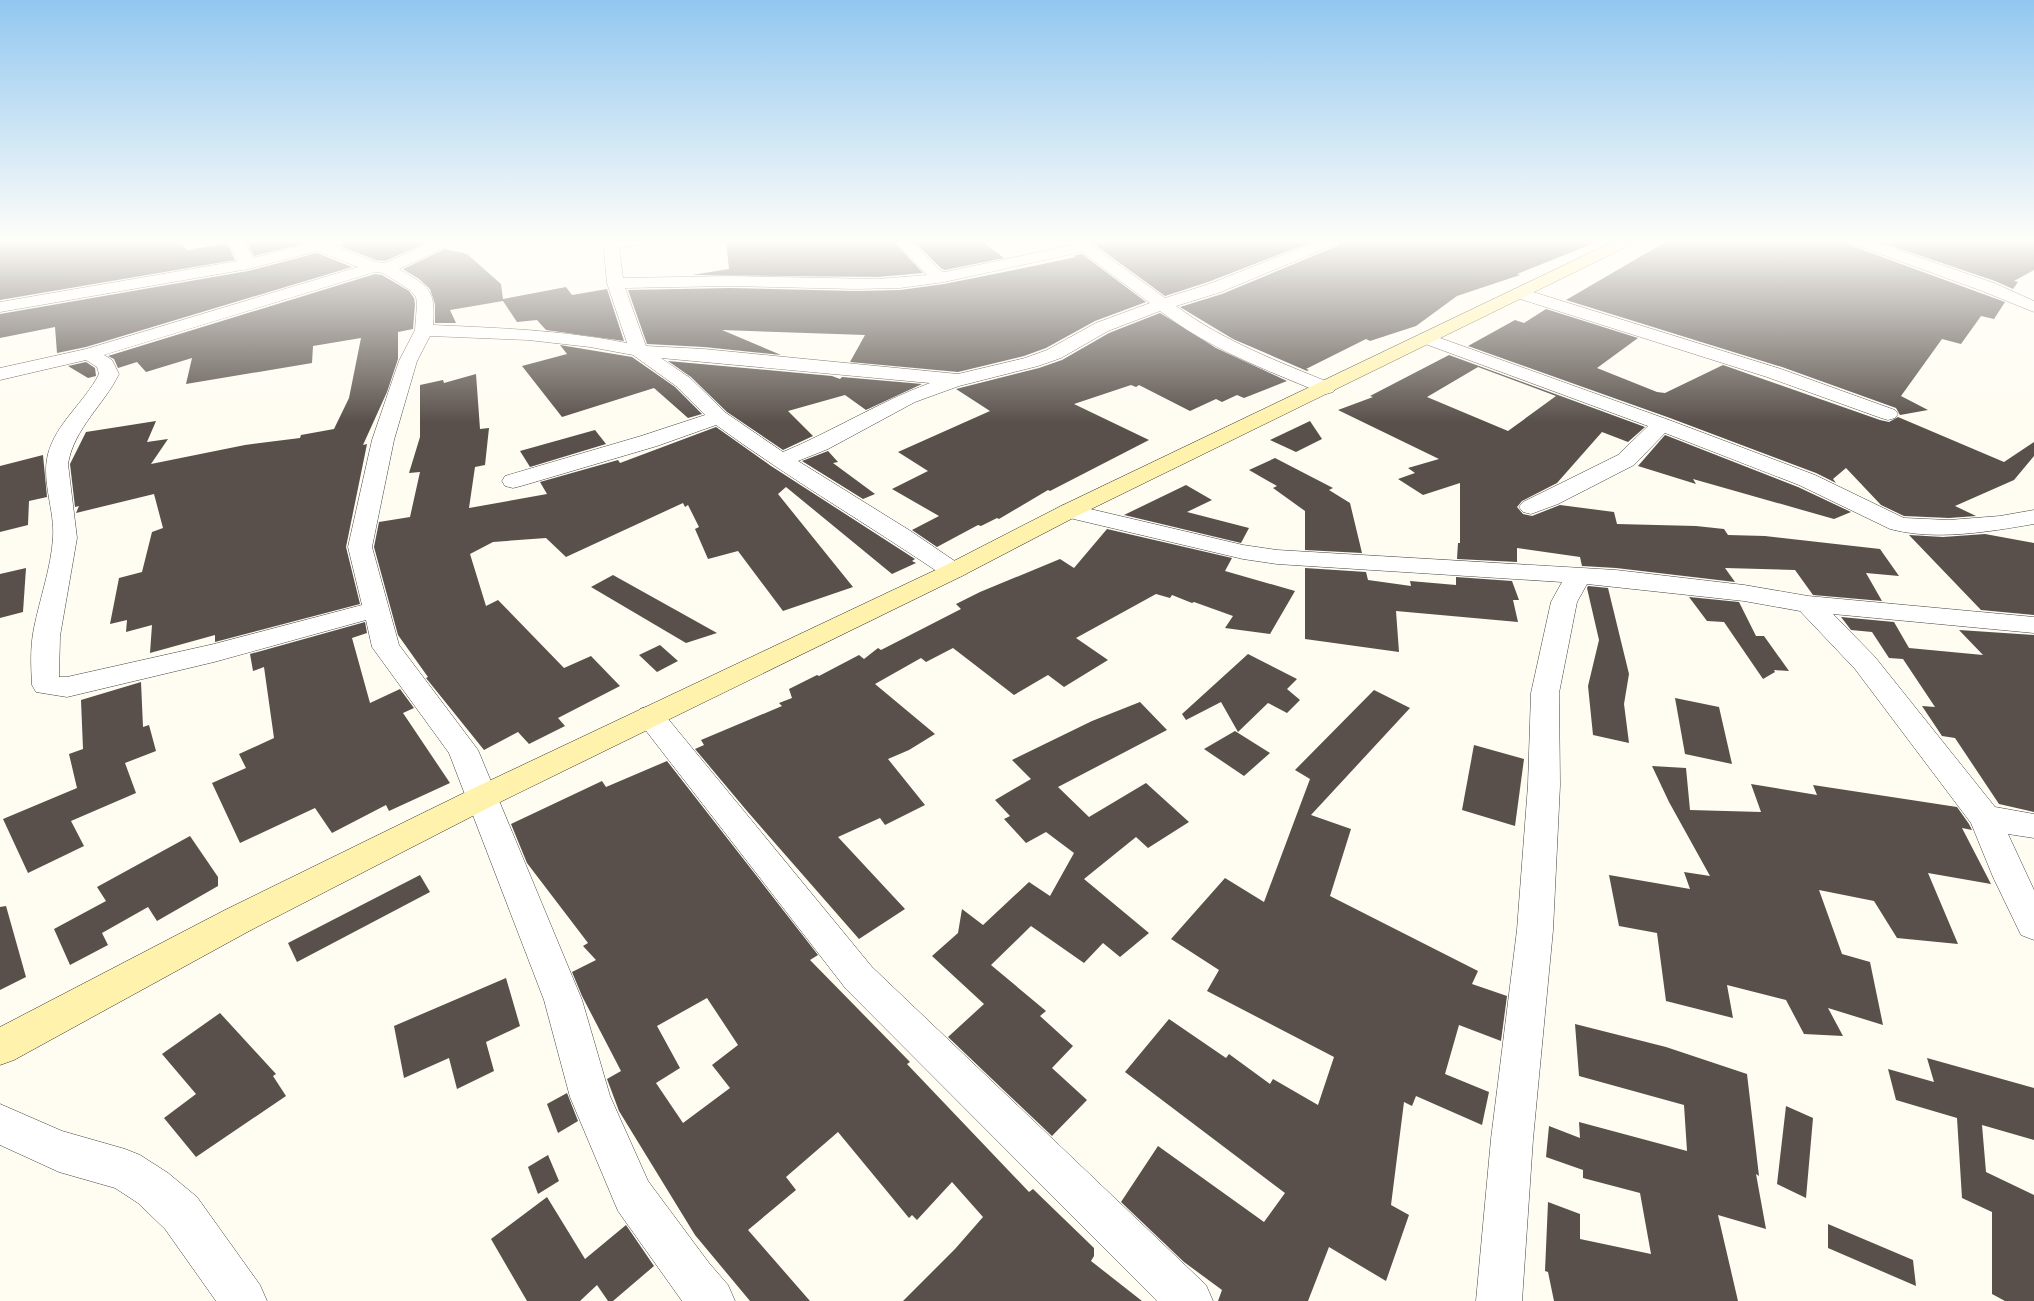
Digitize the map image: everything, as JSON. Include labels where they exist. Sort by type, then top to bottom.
[{"type":"main road","points":[[0,1047],[238,920],[483,797],[953,571],[1069,511],[1502,302]]},
{"type":"street","points":[[0,307],[30,302]]},
{"type":"street","points":[[0,374],[42,363],[89,354],[266,302]]},
{"type":"street","points":[[425,302],[424,330],[408,361],[383,440],[360,546],[386,647],[463,750],[563,1000],[590,1097],[633,1196],[693,1279],[712,1301]]},
{"type":"street","points":[[622,302],[639,351],[683,382],[719,417],[766,451],[900,535],[953,571]]},
{"type":"street","points":[[1158,302],[1214,340],[1326,388]]},
{"type":"street","points":[[783,460],[820,444],[908,398],[958,380],[1031,362],[1054,354],[1102,327],[1130,315],[1176,302]]},
{"type":"street","points":[[1548,302],[1774,373],[1888,414]]},
{"type":"street","points":[[2021,302],[2034,307]]},
{"type":"street","points":[[424,330],[528,335],[590,341],[639,351],[704,355],[958,380]]},
{"type":"street","points":[[1426,338],[1662,424],[1807,480],[1898,524],[1921,527],[1949,527],[2000,523],[2034,517]]},
{"type":"street","points":[[89,354],[105,364],[109,374],[104,387],[68,431],[59,455],[56,481],[65,526],[63,559],[48,620],[44,655],[46,684],[67,688],[214,654],[376,608]]},
{"type":"street","points":[[513,481],[649,441],[719,417]]},
{"type":"street","points":[[1531,506],[1550,499],[1626,460],[1662,424]]},
{"type":"street","points":[[1069,511],[1243,552],[1277,557],[1534,572],[1571,589],[1616,578],[1744,593],[1808,604],[2034,625]]},
{"type":"street","points":[[1499,1301],[1512,1139],[1535,930],[1544,785],[1545,693],[1571,589]]},
{"type":"street","points":[[1808,604],[1865,663],[1916,726],[1985,818],[2010,878],[2034,925]]},
{"type":"street","points":[[650,716],[859,978],[1190,1301]]},
{"type":"street","points":[[1985,818],[2034,826]]},
{"type":"street","points":[[0,1124],[59,1151],[125,1170],[153,1188],[181,1213],[244,1301]]},
{"type":"building","points":[[71,302],[237,302],[86,347],[57,353],[55,327],[0,338],[0,314]]},
{"type":"building","points":[[285,302],[415,302],[413,329],[398,332],[398,359],[387,392],[363,445],[367,444],[346,547],[360,604],[215,642],[215,635],[150,653],[152,625],[126,632],[127,620],[110,624],[119,578],[142,572],[152,532],[163,528],[154,494],[76,513],[79,506],[75,507],[70,464],[86,432],[156,421],[147,442],[168,439],[151,464],[245,445],[300,438],[301,435],[334,429],[349,398],[361,338],[313,346],[312,363],[186,384],[192,358],[146,372],[137,362],[118,368],[114,359],[108,356]]},
{"type":"building","points":[[434,302],[499,302],[450,310],[456,323],[435,323]]},
{"type":"building","points":[[503,302],[611,302],[624,341],[546,330],[537,320],[517,322]]},
{"type":"building","points":[[632,302],[1146,302],[1095,321],[1046,348],[1024,356],[958,372],[850,362],[865,335],[722,330],[781,355],[704,347],[647,344]]},
{"type":"building","points":[[1197,302],[1449,302],[1416,326],[1370,341],[1366,339],[1306,369],[1309,370],[1307,371],[1233,339],[1180,307]]},
{"type":"building","points":[[1572,302],[2005,302],[1994,319],[1981,316],[1961,344],[1942,339],[1901,396],[1928,410],[1900,415],[1896,408],[1782,367]]},
{"type":"building","points":[[1546,309],[1638,338],[1597,368],[1657,392],[1665,393],[1723,365],[1880,420],[1889,422],[1898,417],[2004,462],[2034,442],[2034,456],[2014,480],[1955,506],[1976,516],[1949,518],[1904,516],[1881,505],[1846,468],[1833,479],[1836,483],[1816,473],[1670,418],[1468,346],[1515,320],[1524,323]]},
{"type":"building","points":[[1160,313],[1216,348],[1287,381],[1244,398],[1237,395],[1222,402],[1216,399],[1190,411],[1139,385],[1136,387],[1131,385],[1074,404],[1149,440],[1050,491],[1048,490],[999,519],[997,518],[981,526],[978,525],[937,547],[912,530],[939,516],[892,489],[928,471],[898,452],[990,411],[956,389],[1039,368],[1062,360],[1109,333]]},
{"type":"building","points":[[560,345],[632,357],[675,387],[702,414],[688,418],[654,388],[562,417],[522,366],[567,354]]},
{"type":"building","points":[[1449,355],[1645,427],[1628,442],[1602,432],[1557,483],[1522,501],[1517,507],[1523,514],[1532,516],[1560,505],[1614,512],[1617,524],[1696,526],[1724,529],[1728,535],[1765,536],[1880,549],[1899,576],[1866,573],[1882,601],[1813,595],[1795,570],[1725,568],[1735,582],[1616,568],[1582,566],[1580,557],[1517,548],[1517,562],[1457,559],[1458,543],[1460,543],[1460,483],[1423,495],[1398,479],[1415,473],[1408,468],[1439,459],[1338,410],[1373,397],[1370,396]],"holes":[[[1478,367],[1556,396],[1508,431],[1427,397]]]},
{"type":"building","points":[[668,361],[832,376],[840,379],[842,377],[922,384],[866,410],[845,395],[788,411],[813,436],[783,450],[727,412],[691,377]]},
{"type":"building","points":[[86,362],[95,368],[96,376],[88,378],[68,366]]},
{"type":"building","points":[[476,374],[480,429],[489,428],[485,465],[475,467],[469,508],[547,494],[540,482],[618,460],[620,463],[716,427],[771,466],[915,559],[912,561],[916,563],[892,574],[786,487],[778,494],[853,587],[783,611],[738,551],[708,559],[695,529],[699,527],[688,505],[685,507],[683,503],[566,557],[546,538],[493,542],[470,554],[486,606],[498,600],[564,668],[591,656],[620,686],[558,718],[565,726],[529,744],[518,732],[484,750],[426,678],[428,677],[398,635],[374,547],[379,522],[410,517],[420,472],[409,473],[420,437],[420,385],[443,380],[444,383]]},
{"type":"building","points":[[1310,421],[1322,439],[1296,452],[1270,440]]},
{"type":"building","points":[[595,430],[606,444],[530,467],[520,451]]},
{"type":"building","points":[[1665,435],[1798,487],[1851,512],[1834,519],[1693,479],[1696,484],[1638,466]]},
{"type":"building","points":[[828,451],[838,462],[833,463],[875,494],[863,499],[802,461]]},
{"type":"building","points":[[43,455],[47,497],[29,501],[28,525],[0,532],[0,466]]},
{"type":"building","points":[[1275,458],[1333,488],[1329,490],[1350,503],[1362,553],[1305,550],[1305,511],[1273,488],[1277,486],[1249,470]]},
{"type":"building","points":[[1186,485],[1212,500],[1187,512],[1249,528],[1241,543],[1124,515]]},
{"type":"building","points":[[1107,529],[1232,558],[1225,571],[1295,591],[1270,634],[1225,628],[1233,616],[1172,595],[1170,598],[1156,594],[1076,638],[1108,660],[1064,687],[1048,675],[1014,695],[953,648],[926,662],[921,658],[875,684],[935,734],[909,750],[888,759],[925,805],[885,825],[880,818],[838,837],[905,909],[859,939],[695,749],[704,745],[701,740],[782,706],[779,703],[792,698],[789,689],[859,655],[864,659],[878,648],[881,650],[961,609],[956,604],[980,592],[1060,559],[1074,568]]},
{"type":"building","points":[[1985,534],[2034,543],[2034,615],[1981,610],[1909,535],[1943,537]]},
{"type":"building","points":[[26,568],[23,612],[0,618],[0,574]]},
{"type":"building","points":[[1305,568],[1366,572],[1368,580],[1411,586],[1410,581],[1456,585],[1456,577],[1512,581],[1519,600],[1513,600],[1518,622],[1396,611],[1399,652],[1305,639]]},
{"type":"building","points":[[613,575],[717,633],[686,643],[591,587]]},
{"type":"building","points":[[1588,586],[1608,588],[1629,674],[1624,704],[1629,743],[1593,735],[1588,686],[1599,640]]},
{"type":"building","points":[[1689,597],[1739,602],[1756,636],[1764,636],[1789,671],[1774,670],[1775,672],[1763,679],[1724,622],[1707,621]]},
{"type":"building","points":[[1841,617],[1894,622],[1909,648],[1983,655],[1959,630],[2034,635],[2034,812],[1999,804],[1955,738],[1942,736],[1922,706],[1935,707],[1903,659],[1889,658],[1872,632],[1851,630]]},
{"type":"building","points":[[365,622],[367,633],[352,638],[370,703],[400,689],[414,708],[403,713],[450,783],[389,811],[386,805],[332,833],[315,808],[240,843],[212,783],[246,768],[239,754],[274,738],[264,667],[253,671],[250,654]]},
{"type":"building","points":[[660,645],[678,661],[657,672],[639,655]]},
{"type":"building","points":[[1248,654],[1297,679],[1287,689],[1300,700],[1287,713],[1268,703],[1238,732],[1221,702],[1186,720],[1182,714]]},
{"type":"building","points":[[141,682],[143,727],[149,725],[156,751],[125,763],[136,793],[71,821],[84,846],[28,873],[3,819],[77,788],[69,754],[83,749],[81,700]]},
{"type":"building","points":[[1374,690],[1410,708],[1311,815],[1351,829],[1330,896],[1478,971],[1472,984],[1507,996],[1501,1041],[1459,1025],[1445,1074],[1489,1092],[1482,1125],[1416,1096],[1412,1106],[1404,1102],[1391,1205],[1409,1215],[1386,1281],[1329,1247],[1308,1301],[1218,1301],[1222,1290],[1184,1262],[1121,1202],[1158,1146],[1264,1222],[1285,1193],[1125,1072],[1169,1019],[1226,1058],[1229,1054],[1270,1084],[1273,1079],[1318,1105],[1334,1057],[1207,991],[1219,970],[1171,939],[1225,878],[1264,902],[1310,779],[1295,770]]},
{"type":"building","points":[[1675,698],[1719,707],[1732,764],[1685,754]]},
{"type":"building","points":[[1140,702],[1167,730],[1058,787],[1089,817],[1146,783],[1189,822],[1148,848],[1136,837],[1084,879],[1149,933],[1120,957],[1103,943],[1084,963],[1031,926],[991,965],[1046,1011],[1040,1016],[1073,1046],[1052,1068],[1087,1100],[1052,1136],[948,1037],[984,1004],[932,956],[958,933],[962,909],[983,925],[1029,882],[1050,896],[1074,853],[1046,832],[1026,843],[1004,819],[1010,816],[995,800],[1031,779],[1012,760],[1092,721]]},
{"type":"building","points":[[1235,731],[1270,753],[1244,776],[1204,749]]},
{"type":"building","points":[[1474,745],[1524,759],[1515,826],[1462,810]]},
{"type":"building","points":[[667,761],[818,955],[810,960],[910,1062],[907,1064],[1029,1192],[1033,1189],[1094,1248],[1094,1256],[1091,1261],[1142,1301],[903,1301],[955,1249],[983,1217],[952,1182],[917,1220],[912,1215],[909,1218],[838,1132],[786,1177],[796,1190],[748,1230],[810,1301],[750,1301],[695,1235],[619,1111],[607,1079],[621,1071],[582,996],[572,972],[596,960],[583,946],[588,943],[527,863],[511,824],[602,781],[606,787]],"holes":[[[707,998],[738,1045],[712,1065],[730,1088],[683,1123],[656,1083],[680,1068],[657,1026]]]},
{"type":"building","points":[[1652,766],[1686,768],[1690,810],[1761,812],[1751,784],[1817,795],[1813,785],[1957,807],[1972,830],[1962,828],[1991,884],[1928,873],[1958,944],[1897,938],[1874,901],[1819,890],[1842,954],[1870,962],[1883,1025],[1828,1008],[1843,1036],[1804,1034],[1786,1000],[1727,985],[1733,1018],[1666,1001],[1657,933],[1619,926],[1609,875],[1690,889],[1684,872],[1710,876],[1669,802]]},
{"type":"building","points":[[190,836],[218,877],[218,886],[157,921],[148,907],[102,933],[108,945],[70,965],[54,929],[106,901],[97,887]]},
{"type":"building","points":[[420,875],[430,892],[297,962],[288,943]]},
{"type":"building","points":[[6,906],[26,977],[0,990],[0,907]]},
{"type":"building","points":[[506,978],[520,1026],[486,1042],[494,1071],[457,1089],[449,1058],[404,1078],[394,1026]]},
{"type":"building","points":[[220,1013],[276,1074],[273,1076],[286,1096],[196,1157],[164,1118],[196,1094],[162,1054]]},
{"type":"building","points":[[1575,1024],[1666,1047],[1747,1074],[1759,1176],[1756,1174],[1766,1229],[1718,1215],[1738,1301],[1554,1301],[1548,1272],[1545,1271],[1548,1202],[1580,1214],[1580,1239],[1651,1254],[1640,1193],[1583,1178],[1583,1170],[1546,1157],[1549,1126],[1580,1138],[1579,1122],[1687,1151],[1684,1105],[1579,1076]]},
{"type":"building","points":[[1927,1058],[2034,1088],[2034,1140],[1982,1125],[1986,1172],[2034,1195],[2034,1301],[2005,1301],[1992,1294],[1992,1212],[1962,1198],[1957,1118],[1896,1100],[1888,1069],[1934,1082]]},
{"type":"building","points":[[567,1093],[578,1121],[558,1133],[547,1104]]},
{"type":"building","points":[[1786,1106],[1813,1118],[1806,1198],[1777,1184]]},
{"type":"building","points":[[548,1155],[559,1181],[538,1194],[528,1167]]},
{"type":"building","points":[[547,1197],[585,1259],[626,1225],[654,1266],[613,1301],[608,1301],[597,1285],[580,1301],[527,1301],[491,1239]]},
{"type":"building","points":[[1828,1224],[1913,1260],[1916,1286],[1828,1248]]}]
